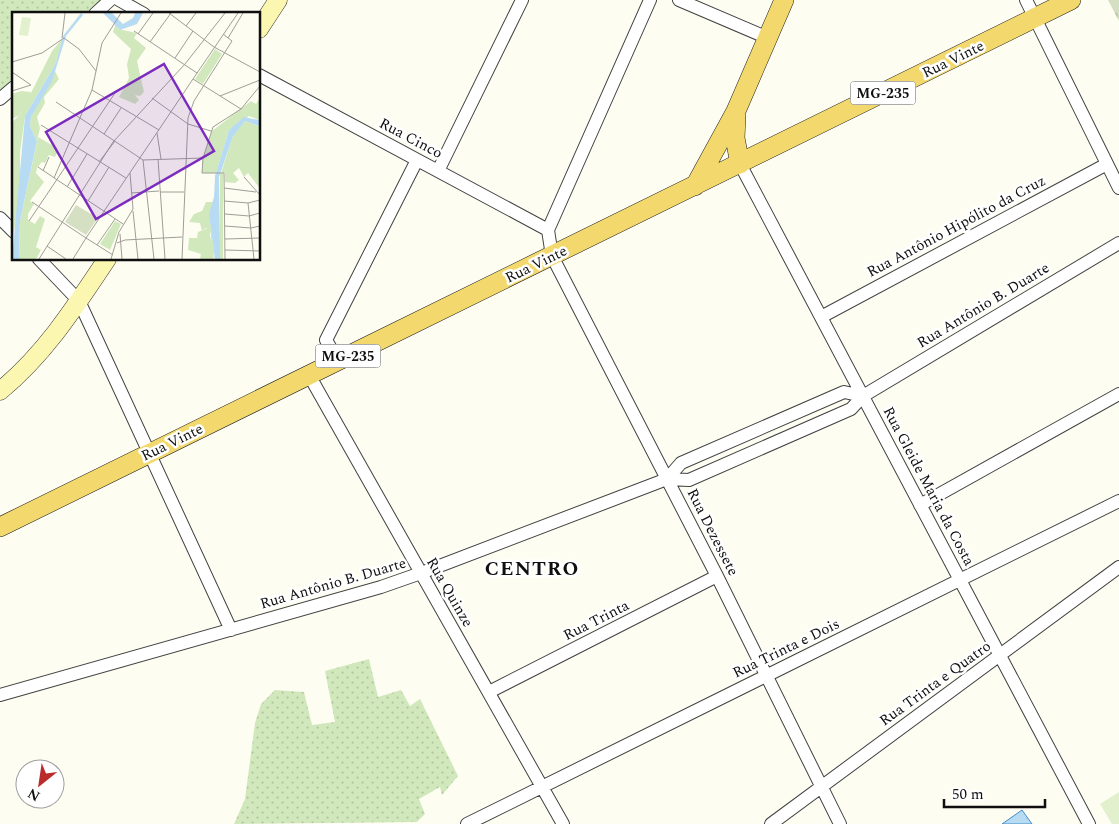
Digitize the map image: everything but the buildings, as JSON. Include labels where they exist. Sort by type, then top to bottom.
[{"type":"main road","points":[[695,186],[736,111],[784,0]]},
{"type":"main road","name":"Rua Vinte","points":[[0,527],[1071,0]]},
{"type":"main road","points":[[736,111],[735,138],[740,164]]},
{"type":"street","points":[[97,12],[110,0]]},
{"type":"street","points":[[119,0],[140,12]]},
{"type":"street","points":[[260,27],[278,0]]},
{"type":"street","points":[[438,171],[522,0]]},
{"type":"street","points":[[548,230],[650,0]]},
{"type":"street","points":[[679,0],[768,38]]},
{"type":"street","points":[[1026,0],[1119,188]]},
{"type":"street","name":"Rua Cinco","points":[[260,76],[548,230]]},
{"type":"street","points":[[0,99],[12,89]]},
{"type":"street","points":[[338,361],[326,340],[418,160]]},
{"type":"street","name":"Rua Gleide Maria da Costa","points":[[740,164],[1089,824]]},
{"type":"street","name":"Rua Antônio Hipólito da Cruz","points":[[821,317],[1107,164]]},
{"type":"street","points":[[0,218],[12,230]]},
{"type":"street","name":"Rua Dezessete","points":[[548,230],[552,256],[717,576],[840,824]]},
{"type":"street","name":"Rua Antônio B. Duarte","points":[[667,478],[688,480],[851,409],[863,396],[1119,243]]},
{"type":"street","points":[[40,260],[79,301],[231,630]]},
{"type":"street","points":[[0,390],[18,376],[51,340],[106,260]]},
{"type":"street","name":"Rua Quinze","points":[[309,375],[563,824]]},
{"type":"street","name":"Rua Antônio B. Duarte","points":[[0,695],[422,574],[667,478],[681,463],[844,392],[863,396]]},
{"type":"street","points":[[920,505],[1119,394]]},
{"type":"street","name":"Rua Trinta e Dois","points":[[467,824],[1119,501]]},
{"type":"street","name":"Rua Trinta e Quatro","points":[[771,824],[1119,568]]},
{"type":"street","name":"Rua Trinta","points":[[489,692],[717,576]]},
{"type":"green space","points":[[0,0],[101,0],[88,12],[12,12],[12,80],[0,90]]},
{"type":"green space","points":[[1108,0],[1119,0],[1119,21]]},
{"type":"green space","points":[[369,659],[378,697],[401,690],[410,706],[420,699],[458,776],[442,795],[440,787],[419,799],[425,814],[417,822],[234,824],[245,799],[255,723],[261,704],[275,690],[304,692],[312,725],[335,722],[325,671]]},
{"type":"green space","points":[[1119,792],[1119,824],[1112,824],[1100,804]]},
{"type":"water","points":[[1022,810],[1032,824],[1002,824]]},
{"type":"district","name":"CENTRO","points":[[532,568]]}]
